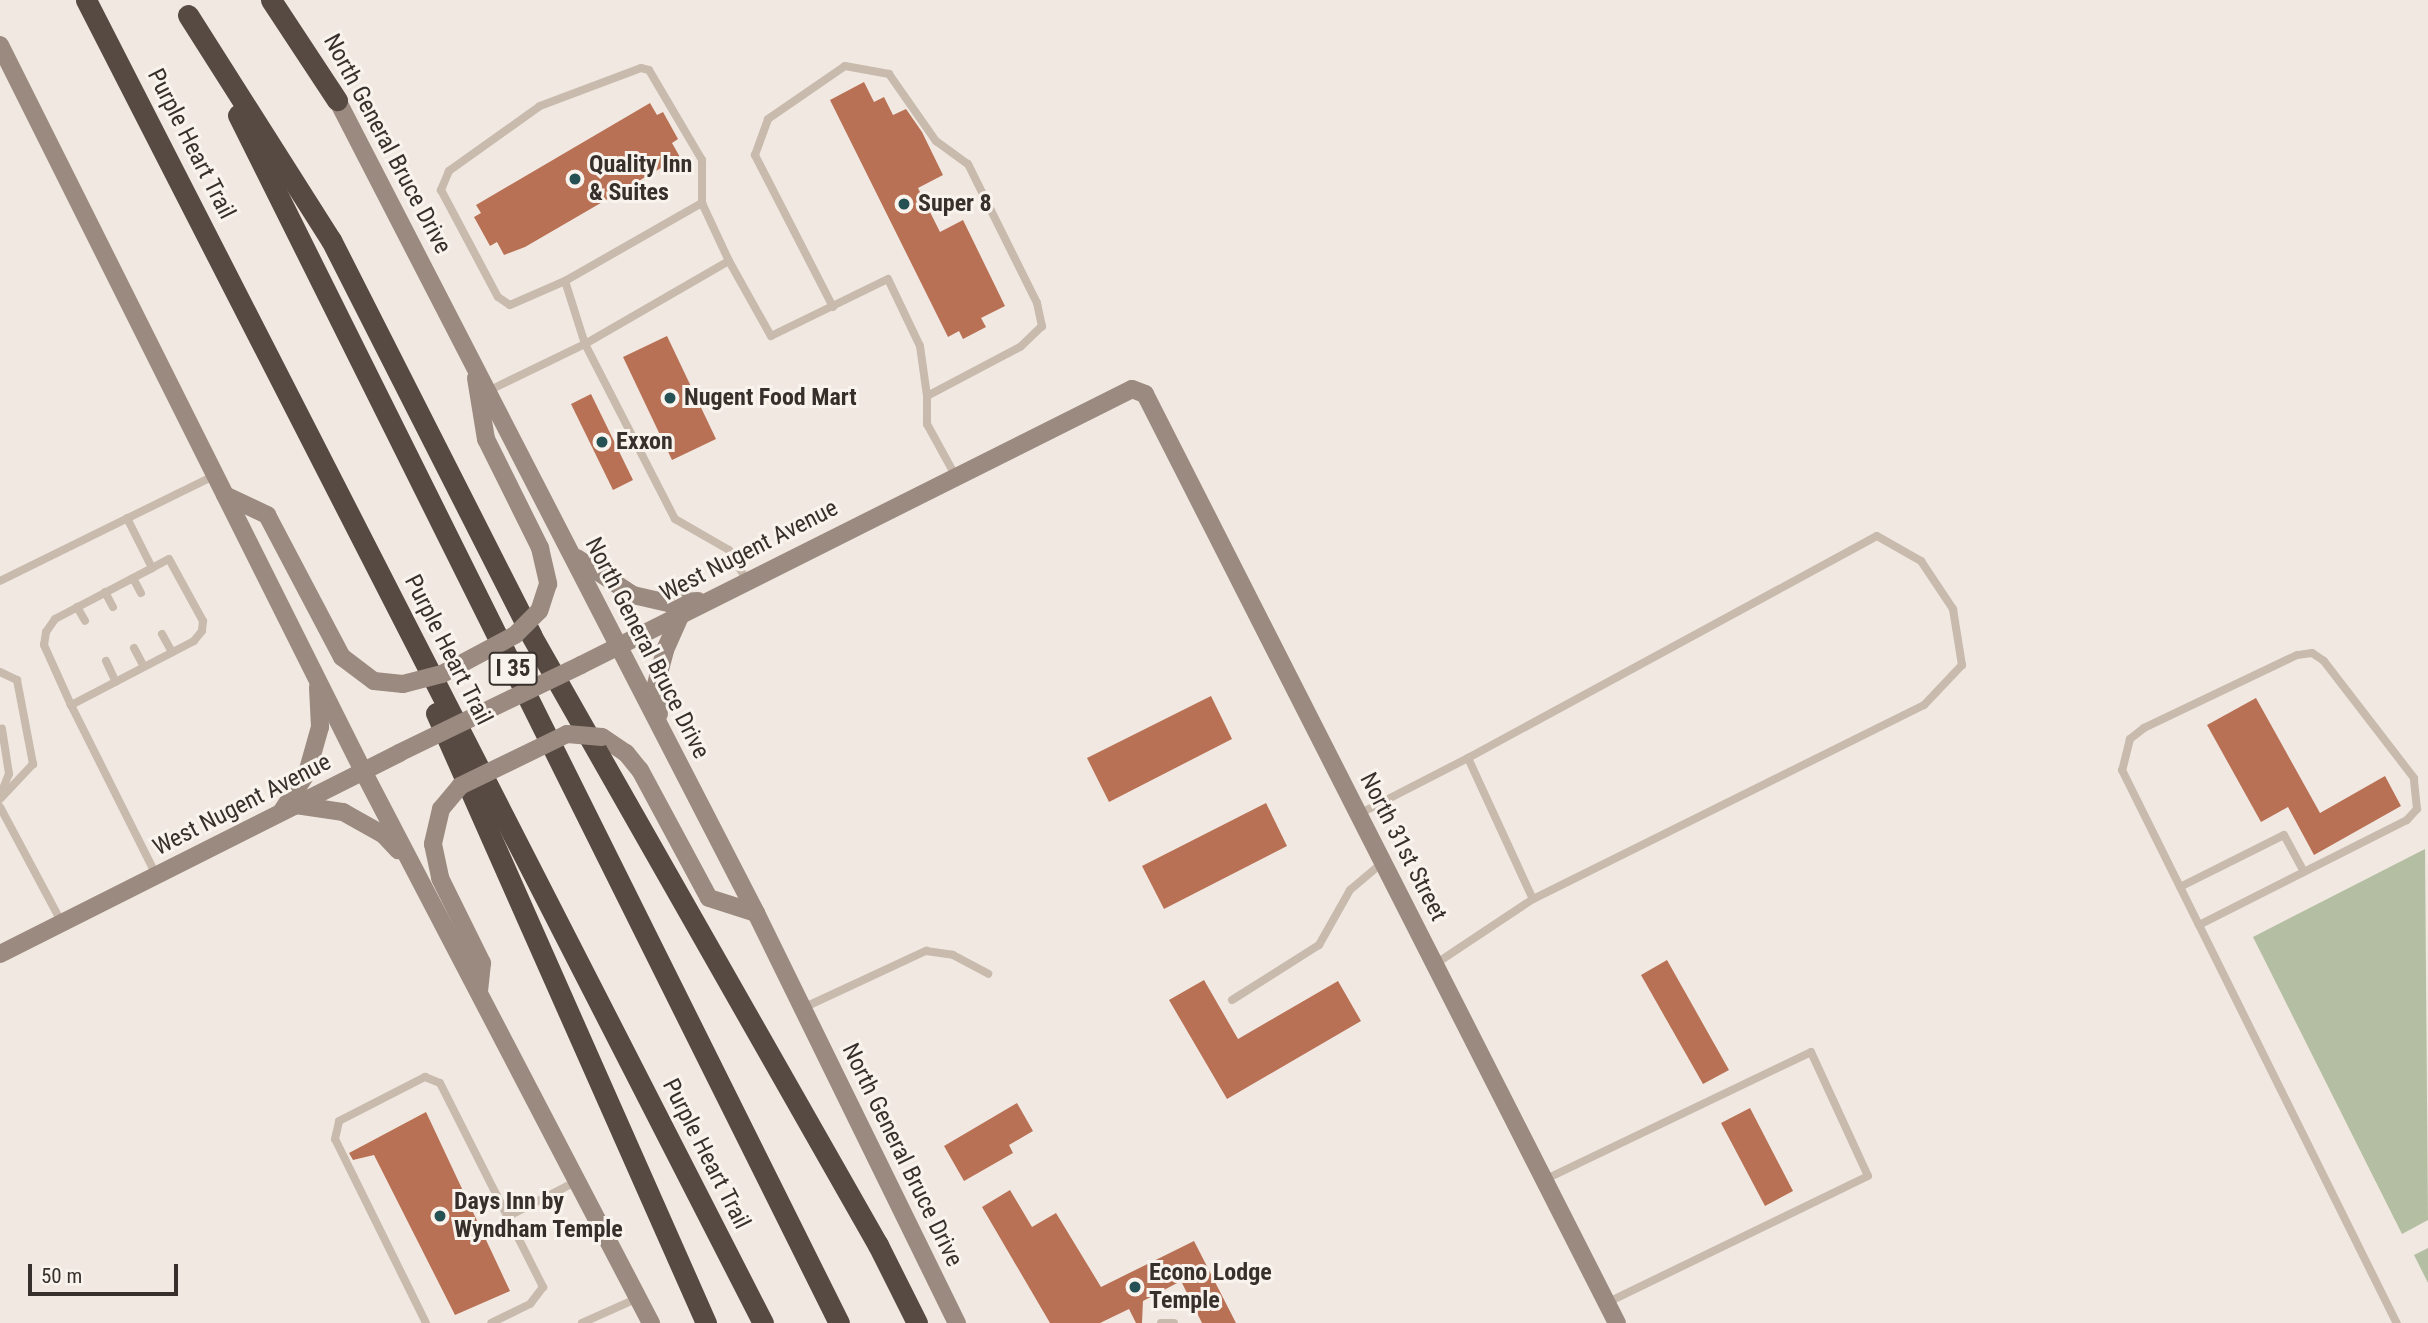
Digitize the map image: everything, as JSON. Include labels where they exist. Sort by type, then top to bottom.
[{"type":"highway","name":"Purple Heart Trail","points":[[86,0],[763,1323]]},
{"type":"highway","points":[[271,0],[337,100]]},
{"type":"highway","name":"Purple Heart Trail","points":[[184,7],[839,1323]]},
{"type":"highway","points":[[184,7],[331,240],[531,635],[878,1245],[916,1323]]},
{"type":"highway","points":[[335,488],[706,1323]]},
{"type":"main road","name":"North General Bruce Drive","points":[[284,0],[757,913],[957,1323]]},
{"type":"main road","points":[[0,45],[363,771],[580,1179],[651,1323]]},
{"type":"main road","points":[[225,495],[267,515],[342,657],[374,681],[403,684],[442,674],[515,635],[540,611],[548,584],[540,548],[486,439],[473,361]]},
{"type":"main road","name":"West Nugent Avenue","points":[[0,954],[363,771],[581,665],[955,475],[1132,389],[1145,394]]},
{"type":"main road","name":"North 31st Street","points":[[1145,394],[1617,1323]]},
{"type":"main road","points":[[571,554],[633,596],[668,603],[705,601]]},
{"type":"main road","points":[[662,731],[655,688],[665,650],[682,612]]},
{"type":"main road","points":[[317,680],[317,739],[307,773],[288,809],[343,812],[384,835],[415,870]]},
{"type":"main road","points":[[479,990],[482,963],[438,867],[433,844],[441,809],[460,786],[567,734],[602,737],[626,753],[640,770],[709,898],[757,913]]},
{"type":"lane","points":[[833,307],[755,155],[768,119],[845,66],[889,74],[936,141],[968,164],[1037,303],[1042,326],[1020,347],[928,396]]},
{"type":"lane","points":[[702,203],[565,281],[510,304],[498,297],[441,190],[449,171],[540,106],[641,68],[649,70],[702,160],[702,203],[729,261],[771,336],[888,279],[920,346],[928,396],[927,424],[955,475]]},
{"type":"lane","points":[[488,391],[585,344],[729,261]]},
{"type":"lane","points":[[565,281],[585,344],[675,519],[729,550],[746,580]]},
{"type":"lane","points":[[0,581],[215,475]]},
{"type":"lane","points":[[127,518],[152,568]]},
{"type":"lane","points":[[1359,814],[1468,758],[1877,536],[1921,561],[1953,609],[1962,665],[1924,705],[1534,899],[1435,964]]},
{"type":"lane","points":[[71,705],[194,641],[203,621],[169,559],[55,619],[44,645],[71,705],[156,875]]},
{"type":"lane","points":[[133,578],[141,593]]},
{"type":"lane","points":[[105,592],[113,607]]},
{"type":"lane","points":[[77,607],[85,621]]},
{"type":"lane","points":[[162,634],[172,652]]},
{"type":"lane","points":[[134,648],[144,667]]},
{"type":"lane","points":[[2199,925],[2407,820],[2417,809],[2419,794],[2414,778],[2324,661],[2312,653],[2297,655],[2144,728],[2130,739],[2122,770],[2180,887],[2397,1323]]},
{"type":"lane","points":[[106,661],[116,682]]},
{"type":"lane","points":[[0,672],[17,680],[33,764],[0,798]]},
{"type":"lane","points":[[0,798],[9,774],[2,729]]},
{"type":"lane","points":[[1468,758],[1534,899]]},
{"type":"lane","points":[[0,807],[62,923]]},
{"type":"lane","points":[[2180,887],[2284,835],[2304,872]]},
{"type":"lane","points":[[1231,1000],[1319,945],[1350,890],[1383,862]]},
{"type":"lane","points":[[803,1008],[926,951],[953,955],[988,974]]},
{"type":"lane","points":[[1544,1180],[1811,1052],[1868,1176],[1607,1303]]},
{"type":"lane","points":[[426,1323],[335,1139],[339,1121],[425,1077],[440,1083],[543,1287],[530,1304],[491,1323]]},
{"type":"lane","points":[[507,1217],[580,1179]]},
{"type":"lane","points":[[582,1323],[638,1298]]},
{"type":"lane","points":[[1161,1323],[1174,1323]]},
{"type":"green space","points":[[2425,849],[2428,1220],[2402,1234],[2253,937]]},
{"type":"green space","points":[[2428,1248],[2428,1283],[2414,1255]]},
{"type":"building","name":"Super 8","points":[[864,82],[874,102],[884,97],[893,115],[906,109],[922,132],[943,175],[918,188],[940,232],[963,220],[1005,306],[981,318],[986,327],[963,339],[959,331],[948,337],[830,100]]},
{"type":"building","name":"Quality Inn & Suites","points":[[650,103],[657,115],[663,112],[678,139],[672,143],[680,157],[525,247],[504,255],[497,242],[490,246],[474,217],[481,213],[476,205]]},
{"type":"building","name":"Nugent Food Mart","points":[[667,336],[716,439],[672,460],[623,357]]},
{"type":"building","name":"Exxon","points":[[591,394],[633,480],[613,490],[571,404]]},
{"type":"building","points":[[1211,696],[1232,739],[1109,802],[1087,758]]},
{"type":"building","points":[[2256,698],[2320,813],[2385,776],[2401,806],[2314,855],[2288,807],[2261,822],[2207,725]]},
{"type":"building","points":[[1266,803],[1287,846],[1164,909],[1142,866]]},
{"type":"building","points":[[1667,960],[1729,1070],[1703,1084],[1641,975]]},
{"type":"building","points":[[1204,980],[1238,1039],[1338,981],[1361,1021],[1227,1099],[1169,1000]]},
{"type":"building","points":[[1017,1103],[1033,1131],[1009,1145],[1013,1153],[964,1181],[944,1146]]},
{"type":"building","points":[[1750,1108],[1793,1191],[1765,1206],[1721,1123]]},
{"type":"building","name":"Days Inn by Wyndham Temple","points":[[426,1112],[510,1291],[455,1315],[374,1155],[353,1160],[349,1153]]},
{"type":"building","points":[[1010,1190],[1032,1227],[1056,1213],[1101,1287],[1194,1241],[1236,1323],[1202,1323],[1181,1281],[1143,1301],[1142,1323],[1136,1323],[1129,1309],[1100,1323],[1050,1323],[982,1207]]},
{"type":"place","name":"Quality Inn & Suites","points":[[575,179]]},
{"type":"place","name":"Super 8","points":[[904,204]]},
{"type":"place","name":"Nugent Food Mart","points":[[670,398]]},
{"type":"place","name":"Exxon","points":[[602,442]]},
{"type":"place","name":"Days Inn by Wyndham Temple","points":[[440,1216]]},
{"type":"place","name":"Econo Lodge Temple","points":[[1135,1287]]}]
